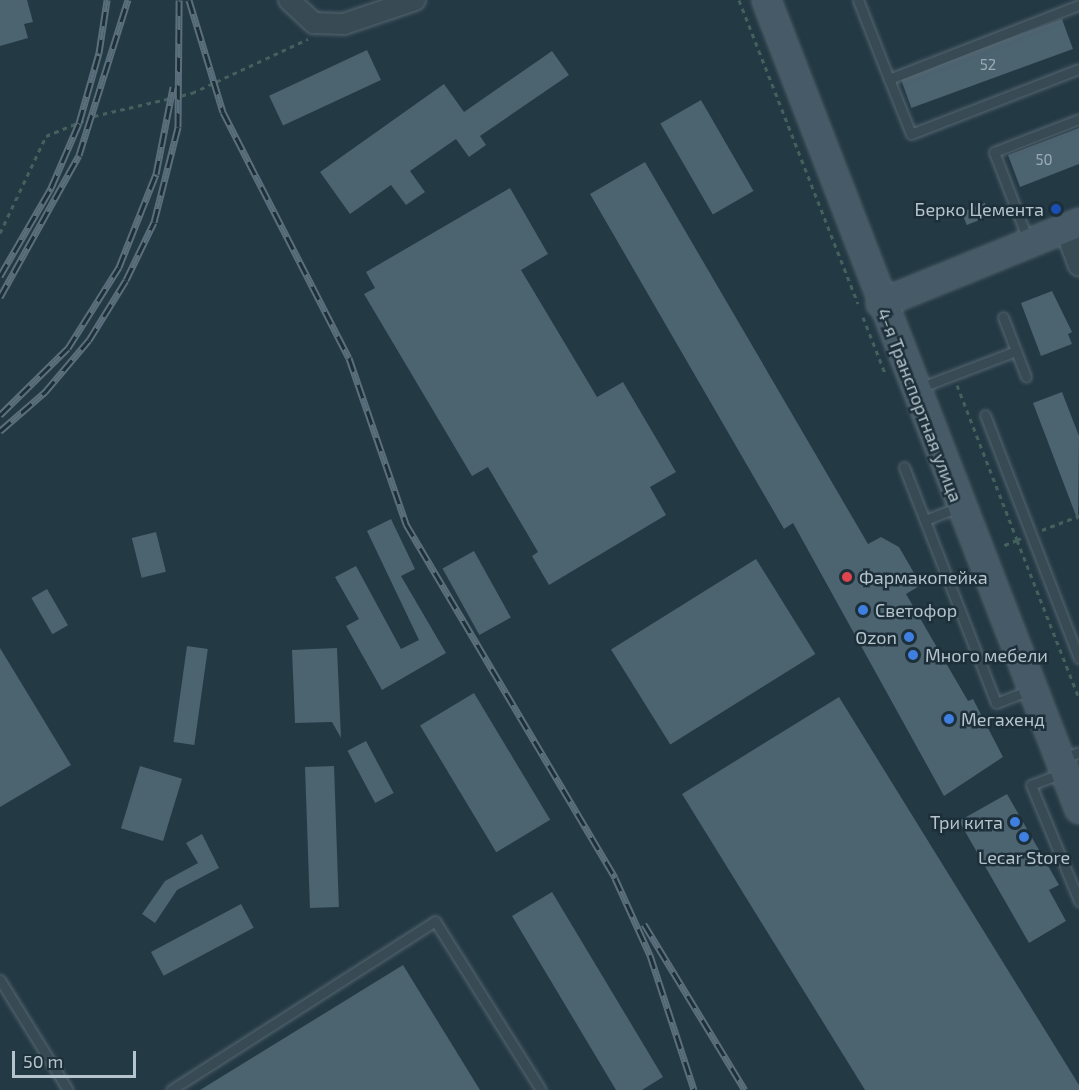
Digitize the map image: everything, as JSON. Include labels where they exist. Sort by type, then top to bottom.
[{"type":"main road","name":"4-я Транспортная улица","points":[[766,0],[880,303],[902,387],[960,507],[1032,689],[1068,761],[1079,809]]},
{"type":"main road","points":[[880,303],[1072,225]]},
{"type":"street","points":[[289,0],[314,23],[344,24],[415,0]]},
{"type":"street","points":[[1072,225],[1079,266]]},
{"type":"lane","points":[[858,0],[911,134],[1079,69]]},
{"type":"lane","points":[[889,79],[1079,5]]},
{"type":"lane","points":[[1029,242],[994,152],[1079,119]]},
{"type":"lane","points":[[1003,317],[1026,377]]},
{"type":"lane","points":[[902,387],[953,375],[1016,351]]},
{"type":"lane","points":[[985,415],[1079,658]]},
{"type":"lane","points":[[904,467],[996,703],[1032,689]]},
{"type":"lane","points":[[925,520],[960,507]]},
{"type":"lane","points":[[1068,761],[1031,785],[1079,901]]},
{"type":"lane","points":[[171,1090],[435,921],[541,1090]]},
{"type":"lane","points":[[0,980],[68,1090]]},
{"type":"path","points":[[739,0],[902,387]]},
{"type":"path","points":[[0,233],[46,136],[94,116],[192,93],[311,38]]},
{"type":"path","points":[[953,375],[1017,540],[979,555]]},
{"type":"building","points":[[0,0],[27,0],[33,22],[24,24],[28,38],[0,46]]},
{"type":"building","points":[[1062,19],[1073,49],[911,108],[900,78]]},
{"type":"building","points":[[367,50],[381,80],[283,126],[269,96]]},
{"type":"building","points":[[552,51],[569,75],[480,136],[486,145],[469,157],[456,139],[410,171],[425,192],[406,205],[391,185],[350,214],[320,172],[444,84],[464,112]]},
{"type":"building","points":[[701,100],[754,191],[713,214],[660,124]]},
{"type":"building","points":[[1079,128],[1079,164],[1020,187],[1008,155]]},
{"type":"building","points":[[645,162],[868,544],[881,537],[899,547],[921,585],[906,594],[968,701],[973,699],[1003,757],[944,796],[793,523],[784,529],[590,194]]},
{"type":"building","points":[[510,188],[548,254],[521,270],[597,397],[623,382],[676,472],[650,487],[666,515],[549,585],[532,556],[538,552],[488,467],[472,476],[364,294],[375,288],[366,272]]},
{"type":"building","points":[[985,203],[990,216],[967,225],[962,212]]},
{"type":"building","points":[[1052,291],[1072,332],[1068,334],[1072,344],[1041,356],[1021,303]]},
{"type":"building","points":[[1062,392],[1079,436],[1078,521],[1033,403]]},
{"type":"building","points":[[391,519],[415,569],[401,576],[446,653],[382,690],[346,626],[359,619],[335,577],[356,566],[401,649],[419,640],[367,531]]},
{"type":"building","points":[[156,532],[166,572],[142,578],[132,538]]},
{"type":"building","points":[[474,551],[511,617],[479,635],[443,568]]},
{"type":"building","points":[[756,559],[815,654],[670,745],[611,650]]},
{"type":"building","points":[[47,589],[68,625],[52,634],[31,598]]},
{"type":"building","points":[[187,646],[208,649],[194,745],[174,742]]},
{"type":"building","points":[[0,648],[71,765],[0,807]]},
{"type":"building","points":[[337,648],[341,738],[332,722],[295,723],[292,650]]},
{"type":"building","points":[[474,693],[550,820],[496,852],[420,725]]},
{"type":"building","points":[[839,697],[1079,1085],[1079,1090],[865,1090],[682,794]]},
{"type":"building","points":[[366,741],[394,793],[375,803],[347,751]]},
{"type":"building","points":[[140,766],[182,779],[163,841],[121,828]]},
{"type":"building","points":[[334,766],[339,907],[310,908],[305,767]]},
{"type":"building","points":[[1007,794],[1059,885],[1049,890],[1066,921],[1029,943],[959,821]]},
{"type":"building","points":[[202,834],[219,868],[177,890],[155,923],[142,914],[165,881],[198,863],[186,843]]},
{"type":"building","points":[[552,892],[663,1077],[642,1090],[616,1090],[512,916]]},
{"type":"building","points":[[241,904],[254,928],[164,976],[151,952]]},
{"type":"building","points":[[403,965],[480,1090],[200,1090]]},
{"type":"railway","points":[[0,276],[51,188],[79,123],[99,53],[107,0]]},
{"type":"railway","points":[[0,297],[79,155],[128,0]]},
{"type":"railway","points":[[0,431],[45,392],[89,340],[126,280],[154,222],[178,127],[179,0]]},
{"type":"railway","points":[[189,0],[223,112],[349,358],[406,524],[615,878],[650,955],[694,1090]]},
{"type":"railway","points":[[0,415],[68,348],[119,267],[156,174],[173,87]]},
{"type":"railway","points":[[644,924],[745,1090]]},
{"type":"place","name":"Берко Цемента","points":[[1056,209]]},
{"type":"place","name":"Фармакопейка","points":[[847,577]]},
{"type":"place","name":"Светофор","points":[[863,610]]},
{"type":"place","name":"Ozon","points":[[909,637]]},
{"type":"place","name":"Много мебели","points":[[913,655]]},
{"type":"place","name":"Мегахенд","points":[[949,719]]},
{"type":"place","name":"Три кита","points":[[1015,822]]},
{"type":"place","name":"Lecar Store","points":[[1024,837]]}]
